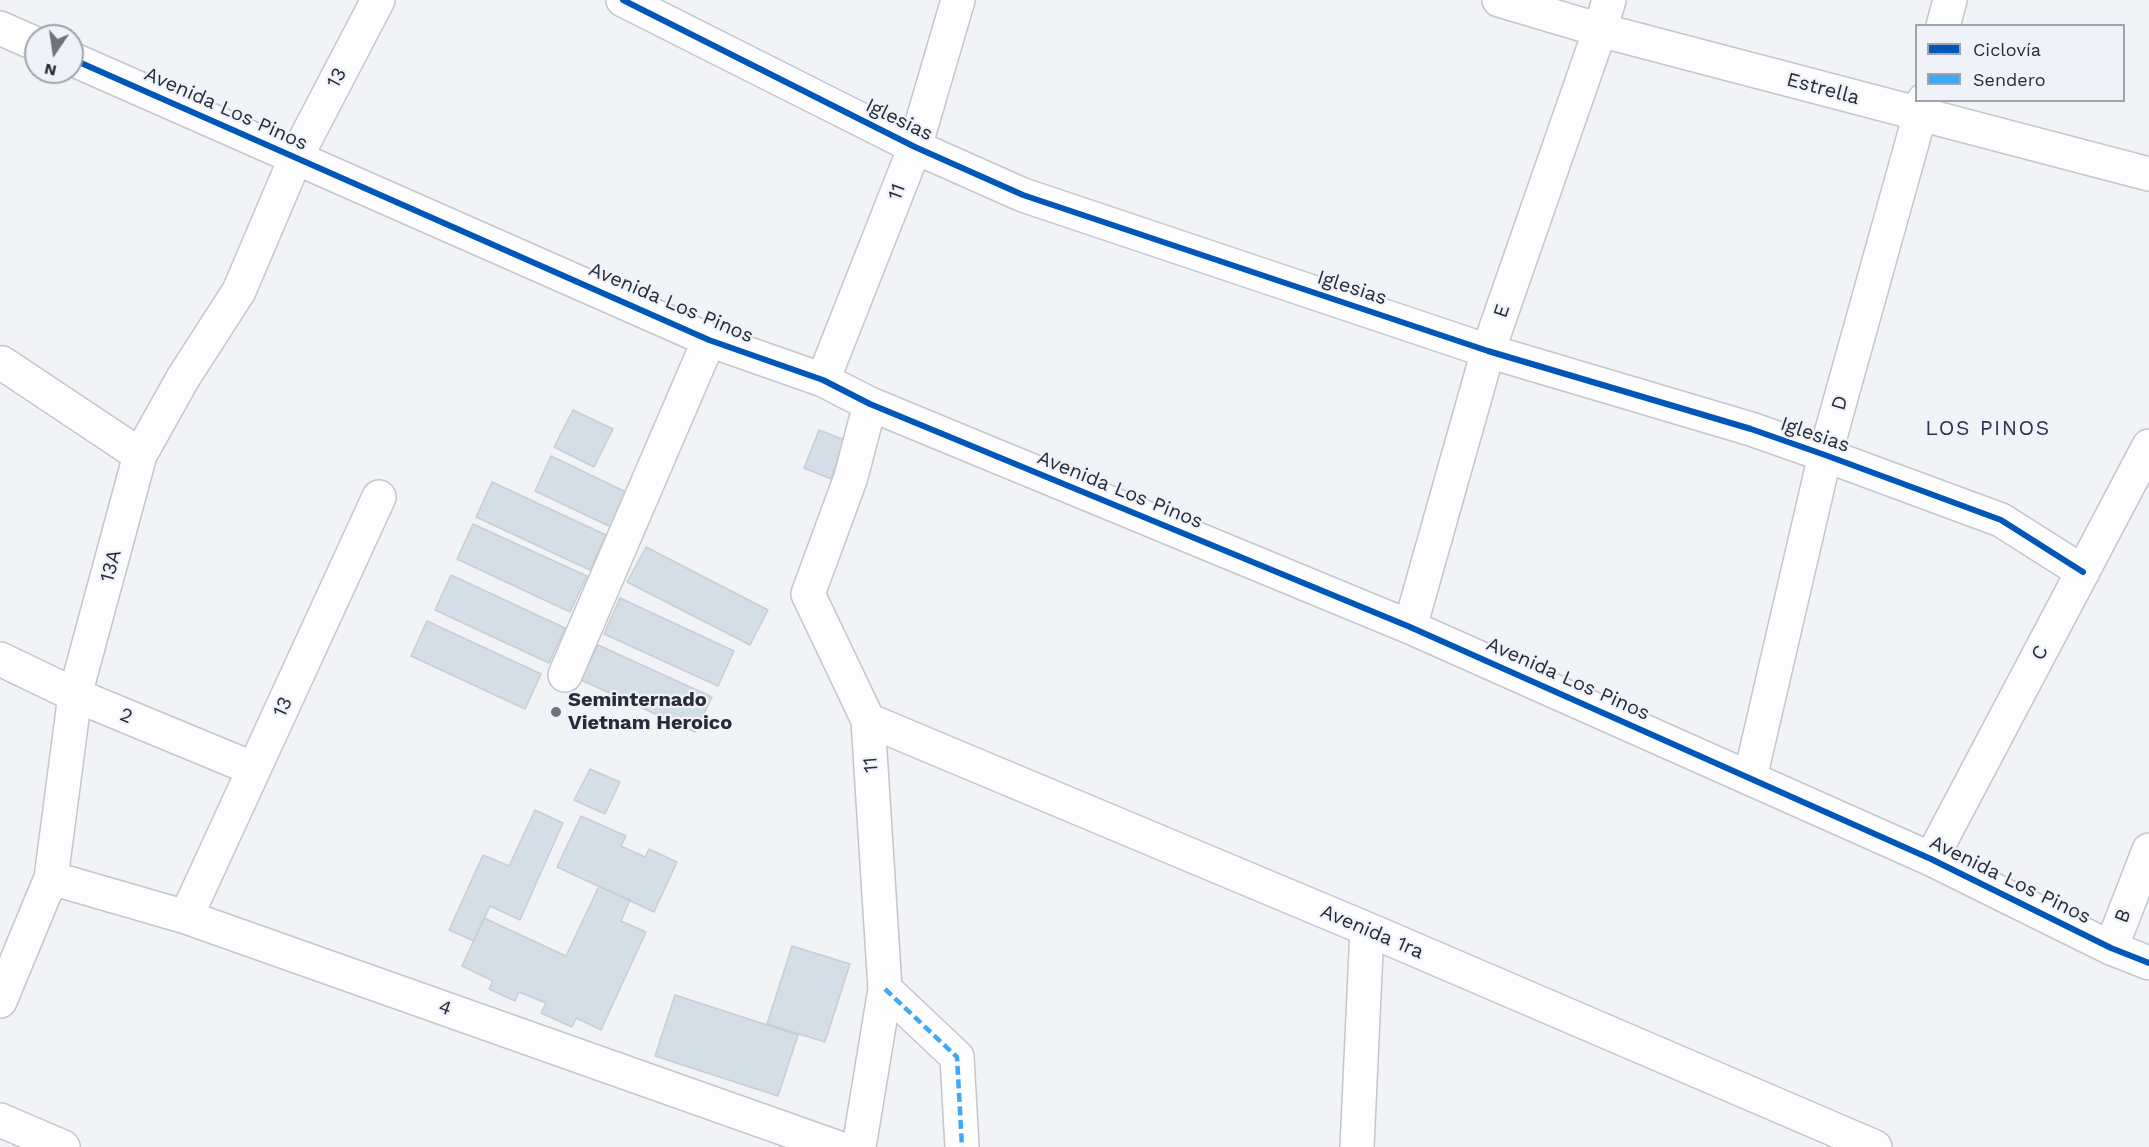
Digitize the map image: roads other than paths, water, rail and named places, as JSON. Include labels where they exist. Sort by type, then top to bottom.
[{"type":"street","name":"13","points":[[296,157],[378,0]]},
{"type":"street","name":"Iglesias","points":[[623,0],[915,147],[1023,195],[1488,351],[1751,429],[1825,455],[2001,520],[2083,572]]},
{"type":"street","name":"11","points":[[824,380],[915,147],[958,0]]},
{"type":"street","name":"Estrella","points":[[1499,0],[1605,15],[2149,174]]},
{"type":"street","points":[[1944,24],[1950,0]]},
{"type":"street","name":"E","points":[[1410,627],[1488,351],[1605,15]]},
{"type":"street","points":[[0,28],[24,39]]},
{"type":"street","name":"Avenida Los Pinos","points":[[84,64],[709,340],[824,380],[870,404],[1410,627],[1930,859],[2111,948],[2149,963]]},
{"type":"street","name":"D","points":[[1750,778],[1825,455],[1922,107]]},
{"type":"street","name":"13A","points":[[0,1001],[51,878],[75,695],[140,455],[183,378],[239,291],[296,157]]},
{"type":"street","points":[[565,675],[709,340]]},
{"type":"street","points":[[1,364],[140,455]]},
{"type":"street","name":"11","points":[[859,1147],[885,989],[868,720],[808,594],[851,477],[870,404]]},
{"type":"street","name":"C","points":[[1930,859],[2149,446]]},
{"type":"street","name":"13","points":[[186,916],[379,497]]},
{"type":"street","name":"2","points":[[0,659],[75,695],[254,769]]},
{"type":"street","name":"Avenida 1ra","points":[[868,720],[1367,929],[1875,1147]]},
{"type":"street","name":"B","points":[[2111,948],[2149,849]]},
{"type":"street","name":"4","points":[[51,878],[186,916],[836,1147]]},
{"type":"street","points":[[1357,1147],[1367,929]]},
{"type":"street","points":[[885,989],[957,1057],[962,1147]]},
{"type":"street","points":[[0,1120],[63,1147]]},
{"type":"place","name":"Seminternado Vietnam Heroico","points":[[556,712]]},
{"type":"district","name":"LOS PINOS","points":[[1988,429]]}]
